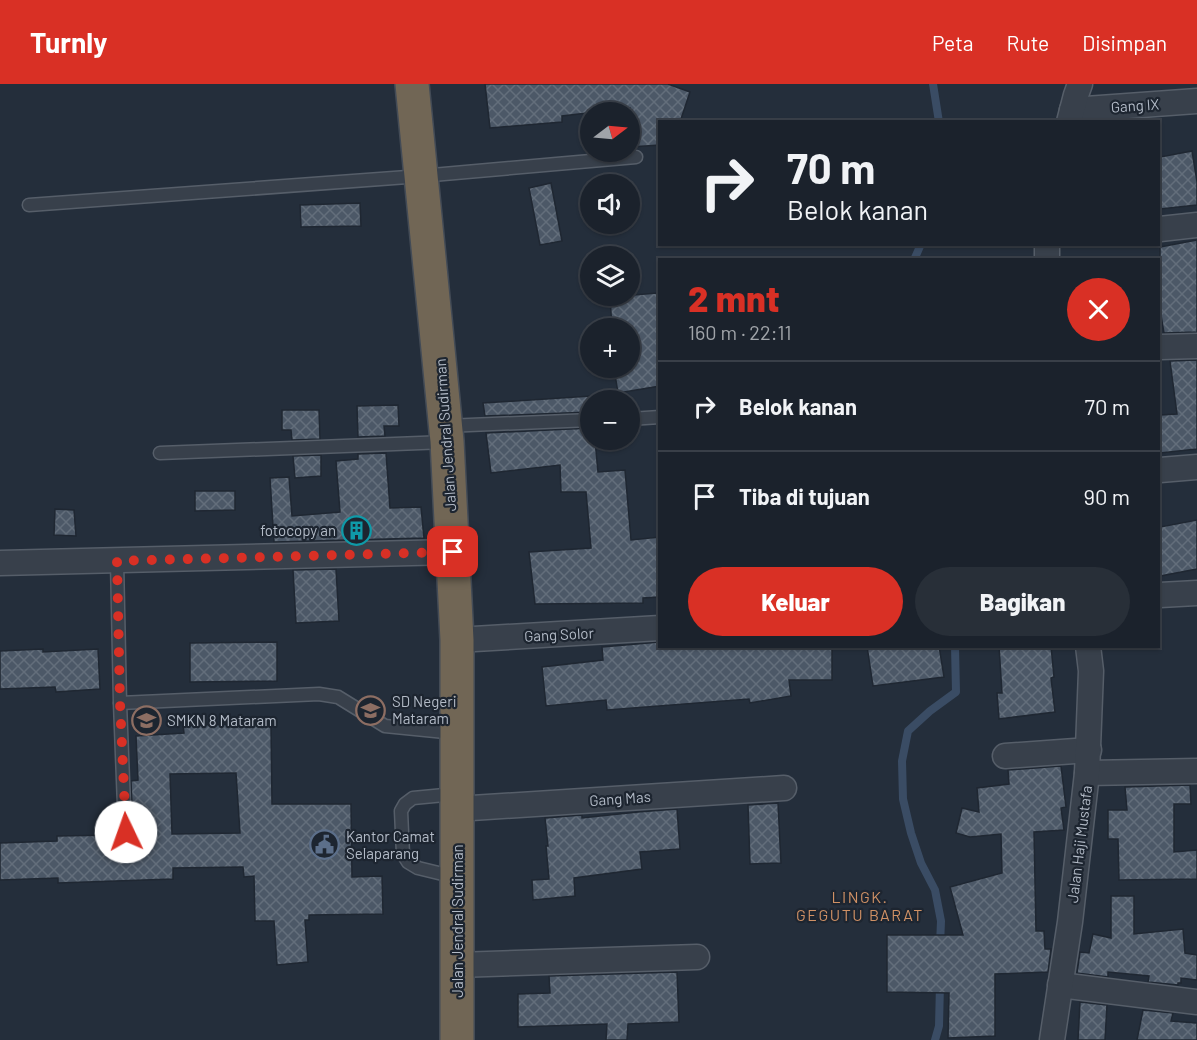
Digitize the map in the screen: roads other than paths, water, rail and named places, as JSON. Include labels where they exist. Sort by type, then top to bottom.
[{"type":"highway","name":"Jalan Jendral Sudirman","points":[[412,84],[447,434],[453,552],[457,640],[457,1040]]},
{"type":"street","points":[[1071,116],[1080,84]]},
{"type":"street","name":"Gang IX","points":[[1071,116],[1197,101]]},
{"type":"street","points":[[1160,229],[1197,225]]},
{"type":"street","points":[[1160,347],[1197,346]]},
{"type":"street","points":[[1160,470],[1197,467]]},
{"type":"street","points":[[0,563],[453,552]]},
{"type":"street","points":[[1160,595],[1197,593]]},
{"type":"street","name":"Gang Solor","points":[[457,640],[658,628]]},
{"type":"street","name":"Jalan Haji Mustafa","points":[[1052,1040],[1070,922],[1088,762],[1091,671],[1088,648]]},
{"type":"street","points":[[1005,756],[1197,771]]},
{"type":"street","name":"Gang Mas","points":[[456,801],[784,788]]},
{"type":"street","points":[[457,965],[698,957]]},
{"type":"street","points":[[1060,985],[1197,1002]]},
{"type":"lane","points":[[29,205],[580,162]]},
{"type":"lane","points":[[640,418],[658,417]]},
{"type":"lane","points":[[160,453],[447,434],[580,421]]},
{"type":"lane","points":[[117,561],[126,832]]},
{"type":"lane","points":[[120,703],[319,694],[338,698],[385,726],[456,733]]},
{"type":"lane","points":[[456,801],[413,798],[405,804],[401,811],[403,854],[408,862],[418,868],[457,877]]},
{"type":"waterway","points":[[933,84],[939,120]]},
{"type":"waterway","points":[[915,258],[920,246]]},
{"type":"waterway","points":[[940,945],[941,921],[935,890],[921,863],[903,799],[902,761],[908,731],[956,692],[955,648]]},
{"type":"waterway","points":[[935,1040],[939,1026],[940,984]]},
{"type":"place","name":"fotocopy an","points":[[357,530]]},
{"type":"place","name":"SD Negeri Mataram","points":[[371,710]]},
{"type":"place","name":"SMKN 8 Mataram","points":[[146,720]]},
{"type":"place","name":"Kantor Camat Selaparang","points":[[325,845]]},
{"type":"district","name":"LINGK. GEGUTU BARAT","points":[[860,905]]}]
